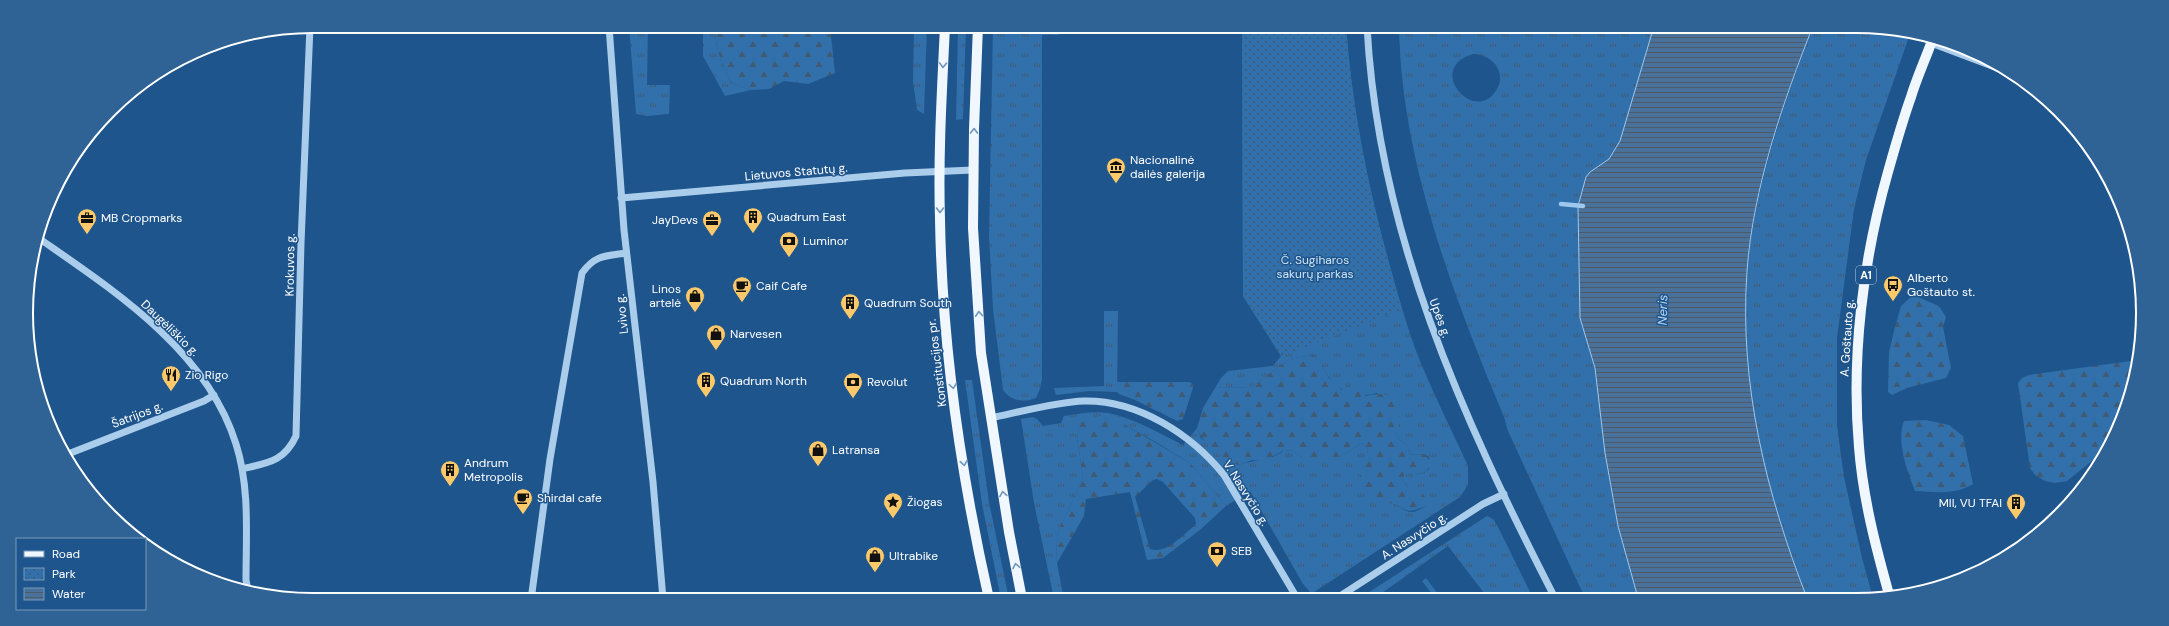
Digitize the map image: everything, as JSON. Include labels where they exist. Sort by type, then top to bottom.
[{"type":"main road","name":"Konstitucijos pr.","points":[[945,33],[940,171],[940,235],[947,347],[976,541],[988,593]]},
{"type":"main road","points":[[978,33],[973,170],[973,228],[980,330],[991,418],[1009,532],[1021,593]]},
{"type":"main road","name":"A. Goštauto g.","points":[[1888,591],[1878,556],[1863,480],[1856,407],[1857,370],[1864,291],[1888,174],[1911,96],[1931,44]]},
{"type":"street","name":"Krokuvos g.","points":[[242,469],[267,464],[278,459],[290,449],[296,436],[301,243],[310,33]]},
{"type":"street","name":"Lvivo g.","points":[[609,33],[626,252],[653,482],[662,593]]},
{"type":"street","name":"Upės g.","points":[[1368,33],[1373,91],[1382,152],[1406,251],[1440,349],[1504,494],[1553,593]]},
{"type":"street","name":"Lietuvos Statutų g.","points":[[621,198],[940,171],[973,170]]},
{"type":"street","name":"Daugėliškio g.","points":[[43,242],[92,275],[140,312],[190,362],[214,395],[236,444],[242,469],[246,507],[247,585]]},
{"type":"street","points":[[532,593],[550,459],[582,273],[589,264],[598,257],[626,252]]},
{"type":"street","name":"Šatrijos g.","points":[[71,453],[204,401],[214,395]]},
{"type":"street","name":"V. Nasvyčio g.","points":[[991,418],[1083,401],[1115,403],[1182,434],[1210,457],[1224,475],[1294,593]]},
{"type":"street","name":"A. Nasvyčio g.","points":[[1345,593],[1483,504],[1504,494]]},
{"type":"green space","points":[[630,33],[648,33],[647,85],[670,85],[669,114],[647,116],[636,114]]},
{"type":"green space","points":[[703,33],[715,33],[722,62],[731,83],[751,90],[725,96],[703,56]]},
{"type":"green space","points":[[831,33],[835,73],[808,84],[784,81],[769,89],[751,90],[731,83],[722,62],[715,34]]},
{"type":"green space","points":[[914,33],[927,33],[924,114],[917,110],[913,81]]},
{"type":"green space","points":[[958,33],[966,33],[963,119],[956,120]]},
{"type":"green space","points":[[993,33],[1059,33],[1059,35],[1042,35],[1042,379],[1036,398],[1031,400],[1022,401],[1014,399],[1003,390],[993,309],[989,236]]},
{"type":"green space","points":[[1242,33],[1347,33],[1356,117],[1374,207],[1404,314],[1416,350],[1468,466],[1468,485],[1460,497],[1314,592],[1310,592],[1303,584],[1250,491],[1226,506],[1190,463],[1159,444],[1125,425],[1081,422],[1077,437],[1083,478],[1056,537],[1057,563],[1063,593],[1053,593],[1034,503],[1021,419],[1033,417],[1043,426],[1061,423],[1064,416],[1103,412],[1118,415],[1137,422],[1183,445],[1197,428],[1201,438],[1239,465],[1273,457],[1284,450],[1294,451],[1302,458],[1343,455],[1362,443],[1368,449],[1367,456],[1380,480],[1398,506],[1412,512],[1426,506],[1403,482],[1402,479],[1404,475],[1424,473],[1429,469],[1429,457],[1424,454],[1410,455],[1409,447],[1396,437],[1397,427],[1377,393],[1364,395],[1350,393],[1338,387],[1320,362],[1312,355],[1289,359],[1252,387],[1215,388],[1221,378],[1228,371],[1273,366],[1281,356],[1243,296]]},
{"type":"green space","name":"Č. Sugiharos sakurų parkas","points":[[1242,33],[1347,33],[1354,98],[1366,170],[1402,310],[1281,356],[1243,296]]},
{"type":"green space","points":[[1399,33],[1652,33],[1620,141],[1609,159],[1590,172],[1586,177],[1578,206],[1580,318],[1595,368],[1608,473],[1618,526],[1637,593],[1583,593],[1508,431],[1504,417],[1466,323],[1433,226],[1409,126],[1402,76]],"holes":[[[1473,54],[1486,57],[1491,60],[1499,70],[1500,82],[1497,89],[1488,99],[1477,102],[1467,98],[1458,91],[1453,81],[1453,71],[1459,61]]]},
{"type":"green space","points":[[1811,33],[1856,33],[1893,35],[1909,38],[1866,160],[1854,209],[1837,338],[1837,426],[1844,477],[1862,558],[1871,592],[1805,593],[1790,554],[1776,508],[1763,462],[1754,415],[1747,368],[1745,321],[1747,273],[1758,200],[1771,150]]},
{"type":"green space","points":[[1913,295],[1939,306],[1946,317],[1943,327],[1951,368],[1946,378],[1907,388],[1892,395],[1888,392],[1889,352],[1901,306]]},
{"type":"green space","points":[[1104,311],[1118,311],[1117,392],[1089,391],[1056,395],[1054,388],[1104,386]]},
{"type":"green space","points":[[1312,355],[1320,361],[1329,378],[1342,390],[1353,383],[1362,387],[1366,396],[1381,394],[1390,396],[1401,407],[1396,437],[1409,447],[1410,455],[1424,454],[1430,461],[1430,466],[1424,473],[1404,475],[1402,479],[1407,487],[1422,492],[1426,499],[1426,506],[1409,511],[1403,509],[1394,502],[1389,504],[1383,503],[1372,498],[1363,488],[1361,482],[1361,470],[1368,449],[1362,443],[1343,455],[1319,461],[1302,458],[1294,451],[1284,450],[1265,461],[1252,460],[1239,465],[1214,451],[1204,440],[1197,428],[1203,408],[1215,388],[1252,387],[1289,359]]},
{"type":"green space","points":[[2132,361],[2121,403],[2107,437],[2095,459],[2067,481],[2055,483],[2045,481],[2035,475],[2030,468],[2018,383],[2022,378],[2029,375]]},
{"type":"green space","points":[[965,380],[972,380],[989,502],[1008,593],[1000,593],[982,504]]},
{"type":"green space","points":[[1117,382],[1189,382],[1193,384],[1193,388],[1183,419],[1177,421],[1135,400],[1119,394],[1117,392]]},
{"type":"green space","points":[[1099,416],[1125,425],[1190,463],[1226,506],[1200,530],[1163,558],[1147,560],[1130,492],[1086,499],[1084,516],[1057,563],[1056,537],[1083,478],[1077,437],[1081,422]],"holes":[[[1157,479],[1163,482],[1195,518],[1196,524],[1168,546],[1156,550],[1150,549],[1135,497],[1153,480]]]},
{"type":"green space","points":[[1926,420],[1949,425],[1963,436],[1973,484],[1960,490],[1952,491],[1915,491],[1902,447],[1902,429],[1904,421]]},
{"type":"green space","points":[[1487,516],[1493,519],[1498,527],[1531,593],[1484,593],[1448,546],[1382,593],[1368,593]]},
{"type":"green space","points":[[1426,578],[1437,593],[1431,593],[1422,581]]},
{"type":"water","name":"Neris","points":[[1652,33],[1810,33],[1781,115],[1763,177],[1750,240],[1747,271],[1746,313],[1747,355],[1759,438],[1779,518],[1805,593],[1637,593],[1618,526],[1605,453],[1595,368],[1580,318],[1578,206],[1586,177],[1590,172],[1609,159],[1620,141]]},
{"type":"waterway","points":[[1561,204],[1583,206]]},
{"type":"place","name":"Nacionalinė dailės galerija","points":[[1116,184]]},
{"type":"place","name":"Quadrum East","points":[[753,234]]},
{"type":"place","name":"MB Cropmarks","points":[[87,235]]},
{"type":"place","name":"JayDevs","points":[[712,237]]},
{"type":"place","name":"Luminor","points":[[789,258]]},
{"type":"place","name":"Alberto Goštauto st.","points":[[1893,302]]},
{"type":"place","name":"Caif Cafe","points":[[742,303]]},
{"type":"place","name":"Linos artelė","points":[[695,313]]},
{"type":"place","name":"Quadrum South","points":[[850,320]]},
{"type":"place","name":"Narvesen","points":[[716,351]]},
{"type":"place","name":"Zio Rigo","points":[[171,392]]},
{"type":"place","name":"Quadrum North","points":[[706,398]]},
{"type":"place","name":"Revolut","points":[[853,399]]},
{"type":"place","name":"Latransa","points":[[818,467]]},
{"type":"place","name":"Andrum Metropolis","points":[[450,487]]},
{"type":"place","name":"Shirdal cafe","points":[[523,515]]},
{"type":"place","name":"Žiogas","points":[[893,519]]},
{"type":"place","name":"MII, VU TFAI","points":[[2016,520]]},
{"type":"place","name":"SEB","points":[[1217,568]]},
{"type":"place","name":"Ultrabike","points":[[875,573]]}]
